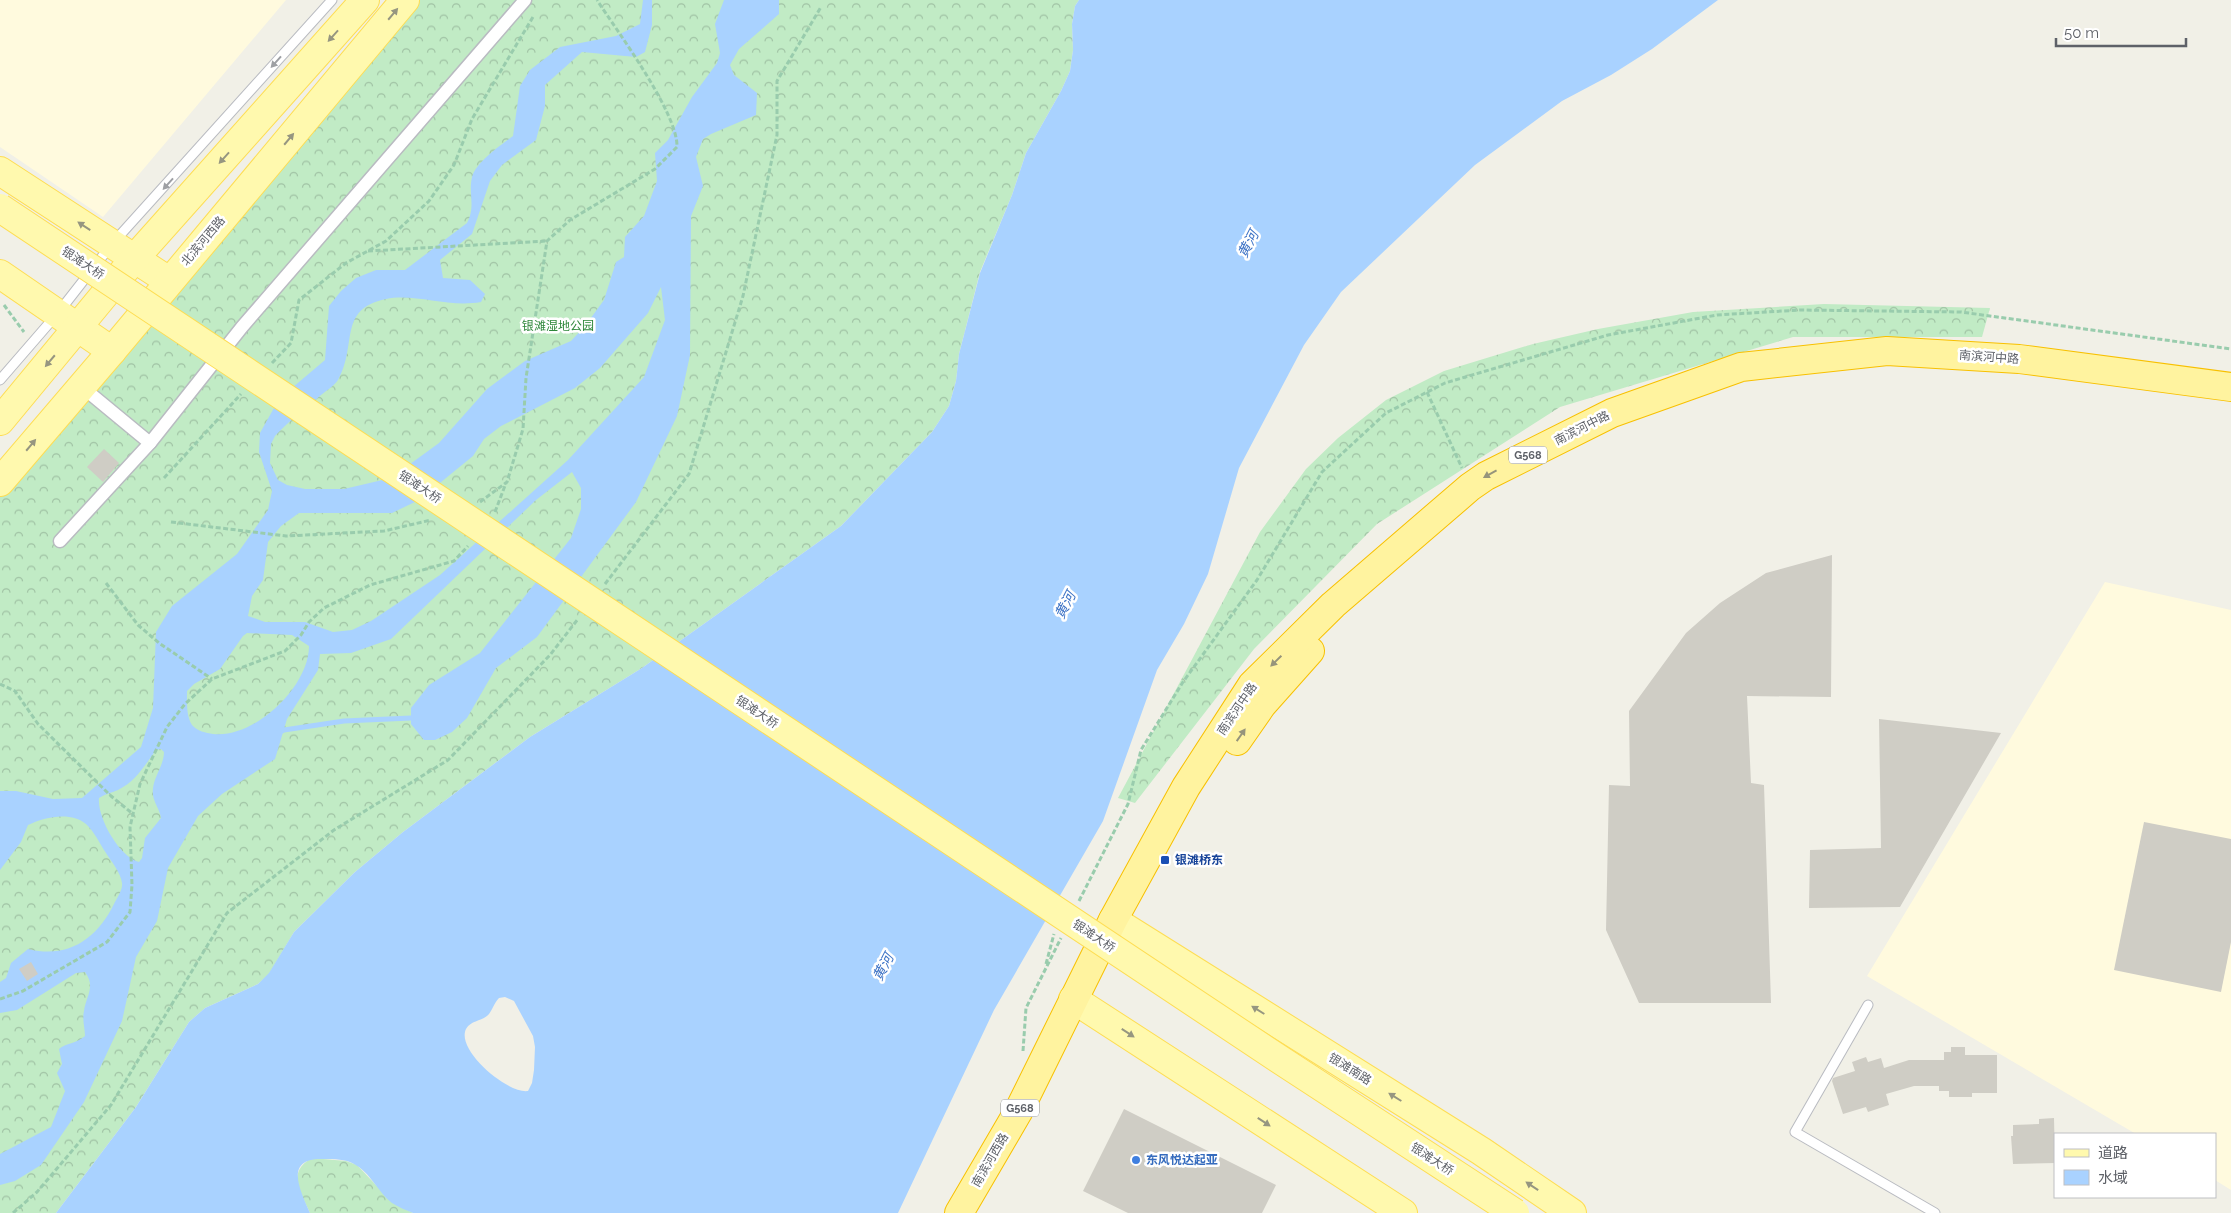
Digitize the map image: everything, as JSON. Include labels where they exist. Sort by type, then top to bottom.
[{"type":"highway","name":"南滨河中路","points":[[1080,1003],[1186,787],[1252,685],[1333,606],[1470,487],[1486,476],[1612,412],[1741,366],[1887,351],[2019,359],[2231,387]]},
{"type":"highway","name":"南滨河中路","points":[[1120,923],[1199,796],[1262,705],[1342,616],[1494,492],[1620,426],[1741,384],[1885,368],[2017,374],[2231,403]]},
{"type":"highway","name":"南滨河西路","points":[[959,1213],[1080,1003]]},
{"type":"highway","name":"南滨河西路","points":[[975,1213],[1030,1119],[1080,1003]]},
{"type":"main road","points":[[0,420],[68,320],[123,251],[365,0]]},
{"type":"main road","name":"北滨河西路","points":[[0,482],[405,0]]},
{"type":"main road","points":[[0,171],[169,281]]},
{"type":"main road","name":"银滩大桥","points":[[0,208],[1279,1059],[1515,1213]]},
{"type":"main road","name":"银滩大桥","points":[[0,228],[1484,1213]]},
{"type":"main road","points":[[0,274],[112,351]]},
{"type":"main road","name":"银滩南路","points":[[1120,923],[1481,1152],[1572,1213]]},
{"type":"main road","points":[[1080,1003],[1403,1213]]},
{"type":"street","points":[[60,541],[150,443],[242,327],[525,0]]},
{"type":"street","points":[[81,386],[150,443]]},
{"type":"lane","points":[[123,251],[332,0]]},
{"type":"lane","points":[[0,380],[68,320]]},
{"type":"lane","points":[[1868,1005],[1795,1132],[1934,1213]]},
{"type":"path","points":[[494,515],[507,482],[523,429],[526,378],[547,241],[570,220],[655,169],[677,147],[677,136],[652,84],[597,0]]},
{"type":"path","points":[[605,584],[689,474],[743,296],[777,135],[777,81],[821,7]]},
{"type":"path","points":[[265,370],[291,343],[299,300],[346,263],[386,241],[429,201],[454,165],[472,119],[533,17]]},
{"type":"path","points":[[367,252],[547,241]]},
{"type":"path","points":[[1078,903],[1128,804],[1141,750],[1183,682],[1257,580],[1322,472],[1386,412],[1445,383],[1608,335],[1717,315],[1800,310],[1961,312],[2231,349]]},
{"type":"path","points":[[164,478],[245,390]]},
{"type":"path","points":[[1427,392],[1470,487]]},
{"type":"path","points":[[475,505],[507,482]]},
{"type":"path","points":[[171,522],[286,536],[384,531],[440,518]]},
{"type":"path","points":[[0,1000],[23,991],[107,942],[130,912],[132,885],[130,827],[140,784],[167,727],[185,704],[212,679],[285,651],[301,635],[309,622],[324,608],[370,585],[454,561],[472,542]]},
{"type":"path","points":[[106,583],[138,625],[159,643],[212,679]]},
{"type":"path","points":[[13,1213],[37,1192],[111,1105],[227,913],[334,830],[448,760],[550,655],[580,616]]},
{"type":"path","points":[[0,684],[15,691],[38,724],[111,796],[133,814]]},
{"type":"path","points":[[1043,974],[1060,930]]},
{"type":"path","points":[[1022,1055],[1026,1008],[1043,974],[1060,930]]},
{"type":"shaded area","points":[[0,0],[286,0],[103,217],[0,147]]},
{"type":"shaded area","points":[[2105,582],[2231,610],[2231,1190],[2216,1181],[2216,1133],[2134,1133],[1867,976]]},
{"type":"green space","name":"银滩湿地公园","points":[[405,0],[1079,0],[1075,6],[1072,24],[1073,50],[1070,71],[1061,91],[1026,153],[1012,195],[980,272],[959,354],[956,381],[949,406],[932,432],[841,526],[642,668],[530,737],[403,832],[355,872],[294,932],[269,974],[258,984],[205,1008],[189,1022],[136,1107],[56,1213],[0,1213],[0,482]]},
{"type":"green space","points":[[1824,304],[1990,308],[1982,337],[1793,337],[1560,407],[1377,524],[1254,649],[1135,803],[1118,798],[1260,532],[1306,469],[1338,438],[1386,400],[1444,371],[1533,344],[1598,329],[1693,312]]},
{"type":"green space","points":[[312,1158],[346,1161],[357,1165],[392,1202],[413,1213],[310,1213],[300,1190],[298,1176],[299,1170]]},
{"type":"water","points":[[643,0],[652,0],[652,25],[645,52],[636,57],[582,52],[545,85],[545,106],[536,140],[502,165],[490,181],[472,234],[440,260],[443,278],[470,280],[485,294],[481,302],[456,303],[397,298],[371,304],[361,311],[351,330],[344,367],[338,380],[275,436],[271,444],[270,463],[278,480],[287,485],[305,489],[344,489],[391,478],[439,443],[487,389],[525,361],[571,341],[585,326],[604,300],[616,262],[624,257],[625,237],[644,216],[657,181],[655,153],[668,140],[692,97],[717,63],[720,53],[715,24],[724,0],[779,0],[779,14],[739,49],[730,65],[734,75],[757,93],[756,115],[703,139],[696,157],[703,186],[691,216],[690,355],[677,416],[636,502],[537,637],[496,668],[467,718],[452,732],[435,740],[424,740],[411,724],[411,708],[429,685],[480,653],[571,538],[581,509],[581,488],[572,472],[536,500],[391,639],[351,653],[320,654],[318,670],[287,719],[275,759],[222,794],[198,816],[168,868],[157,921],[136,957],[122,1021],[84,1102],[41,1165],[15,1181],[0,1185],[0,1154],[51,1127],[65,1091],[57,1073],[62,1064],[59,1049],[85,1036],[83,1014],[90,982],[85,972],[76,973],[17,1010],[0,1013],[0,982],[6,978],[11,963],[28,949],[56,951],[80,943],[90,936],[107,916],[120,894],[122,886],[118,871],[92,830],[80,820],[65,816],[49,818],[28,825],[21,842],[0,870],[0,791],[16,791],[53,799],[82,798],[141,747],[153,708],[156,632],[172,606],[237,554],[268,510],[272,491],[259,452],[260,433],[279,399],[325,360],[329,306],[341,291],[356,278],[376,270],[405,270],[467,223],[471,211],[471,189],[474,171],[496,149],[513,136],[520,86],[530,70],[560,47],[616,36],[640,24]],"holes":[[[661,287],[665,320],[644,377],[568,460],[440,575],[371,621],[352,630],[333,632],[305,622],[265,622],[248,616],[252,596],[263,580],[268,542],[281,526],[299,513],[392,513],[419,500],[473,456],[484,439],[501,426],[575,388],[600,368],[648,313]],[[247,633],[292,635],[309,646],[307,662],[300,678],[276,707],[261,719],[245,728],[229,733],[213,734],[199,730],[192,725],[189,717],[187,691],[194,684],[220,669]],[[161,749],[164,752],[153,789],[161,818],[145,838],[142,858],[139,862],[131,859],[117,845],[102,815],[99,798],[118,790],[130,782],[156,750]]]},
{"type":"water","name":"黄河","points":[[1079,0],[1718,0],[1652,49],[1611,75],[1562,101],[1475,165],[1341,292],[1304,345],[1239,468],[1208,574],[1184,624],[1157,670],[1103,821],[994,1010],[898,1213],[413,1213],[392,1203],[365,1172],[351,1162],[324,1159],[303,1163],[299,1169],[299,1185],[310,1213],[56,1213],[136,1107],[189,1022],[205,1008],[258,984],[269,973],[294,932],[355,872],[403,832],[530,737],[642,668],[841,526],[932,432],[949,406],[956,381],[959,354],[980,273],[1012,195],[1026,153],[1061,91],[1070,71],[1073,50],[1072,24],[1075,6]],"holes":[[[505,997],[514,1001],[533,1036],[535,1047],[532,1083],[528,1091],[509,1086],[498,1079],[478,1061],[465,1041],[465,1032],[469,1025],[486,1017],[499,998]]]},
{"type":"building","points":[[104,449],[119,463],[103,482],[87,467]]},
{"type":"building","points":[[1832,555],[1831,697],[1747,696],[1751,783],[1764,785],[1771,1003],[1639,1003],[1606,930],[1609,785],[1630,786],[1629,711],[1686,633],[1720,603],[1766,573]]},
{"type":"building","points":[[1879,719],[2001,733],[1900,907],[1809,908],[1810,850],[1881,848]]},
{"type":"building","points":[[2144,822],[2231,839],[2231,942],[2221,992],[2114,970]]},
{"type":"building","points":[[31,962],[38,974],[27,981],[19,969]]},
{"type":"building","points":[[1951,1047],[1965,1047],[1965,1055],[1997,1055],[1997,1093],[1972,1093],[1972,1097],[1949,1097],[1949,1091],[1939,1091],[1939,1086],[1914,1086],[1886,1094],[1889,1105],[1868,1112],[1866,1107],[1843,1114],[1832,1081],[1833,1078],[1855,1071],[1852,1062],[1866,1057],[1868,1062],[1881,1058],[1884,1068],[1909,1060],[1944,1060],[1944,1052],[1951,1052]]},
{"type":"building","points":[[1124,1109],[1276,1185],[1262,1213],[1128,1213],[1083,1191]]},
{"type":"building","points":[[2054,1118],[2054,1163],[2013,1164],[2011,1136],[2013,1136],[2013,1125],[2039,1124],[2039,1119]]},
{"type":"waterway","points":[[278,733],[284,730],[344,721],[411,718]]},
{"type":"place","name":"银滩桥东","points":[[1165,860]]},
{"type":"place","name":"东风悦达起亚","points":[[1136,1160]]}]
